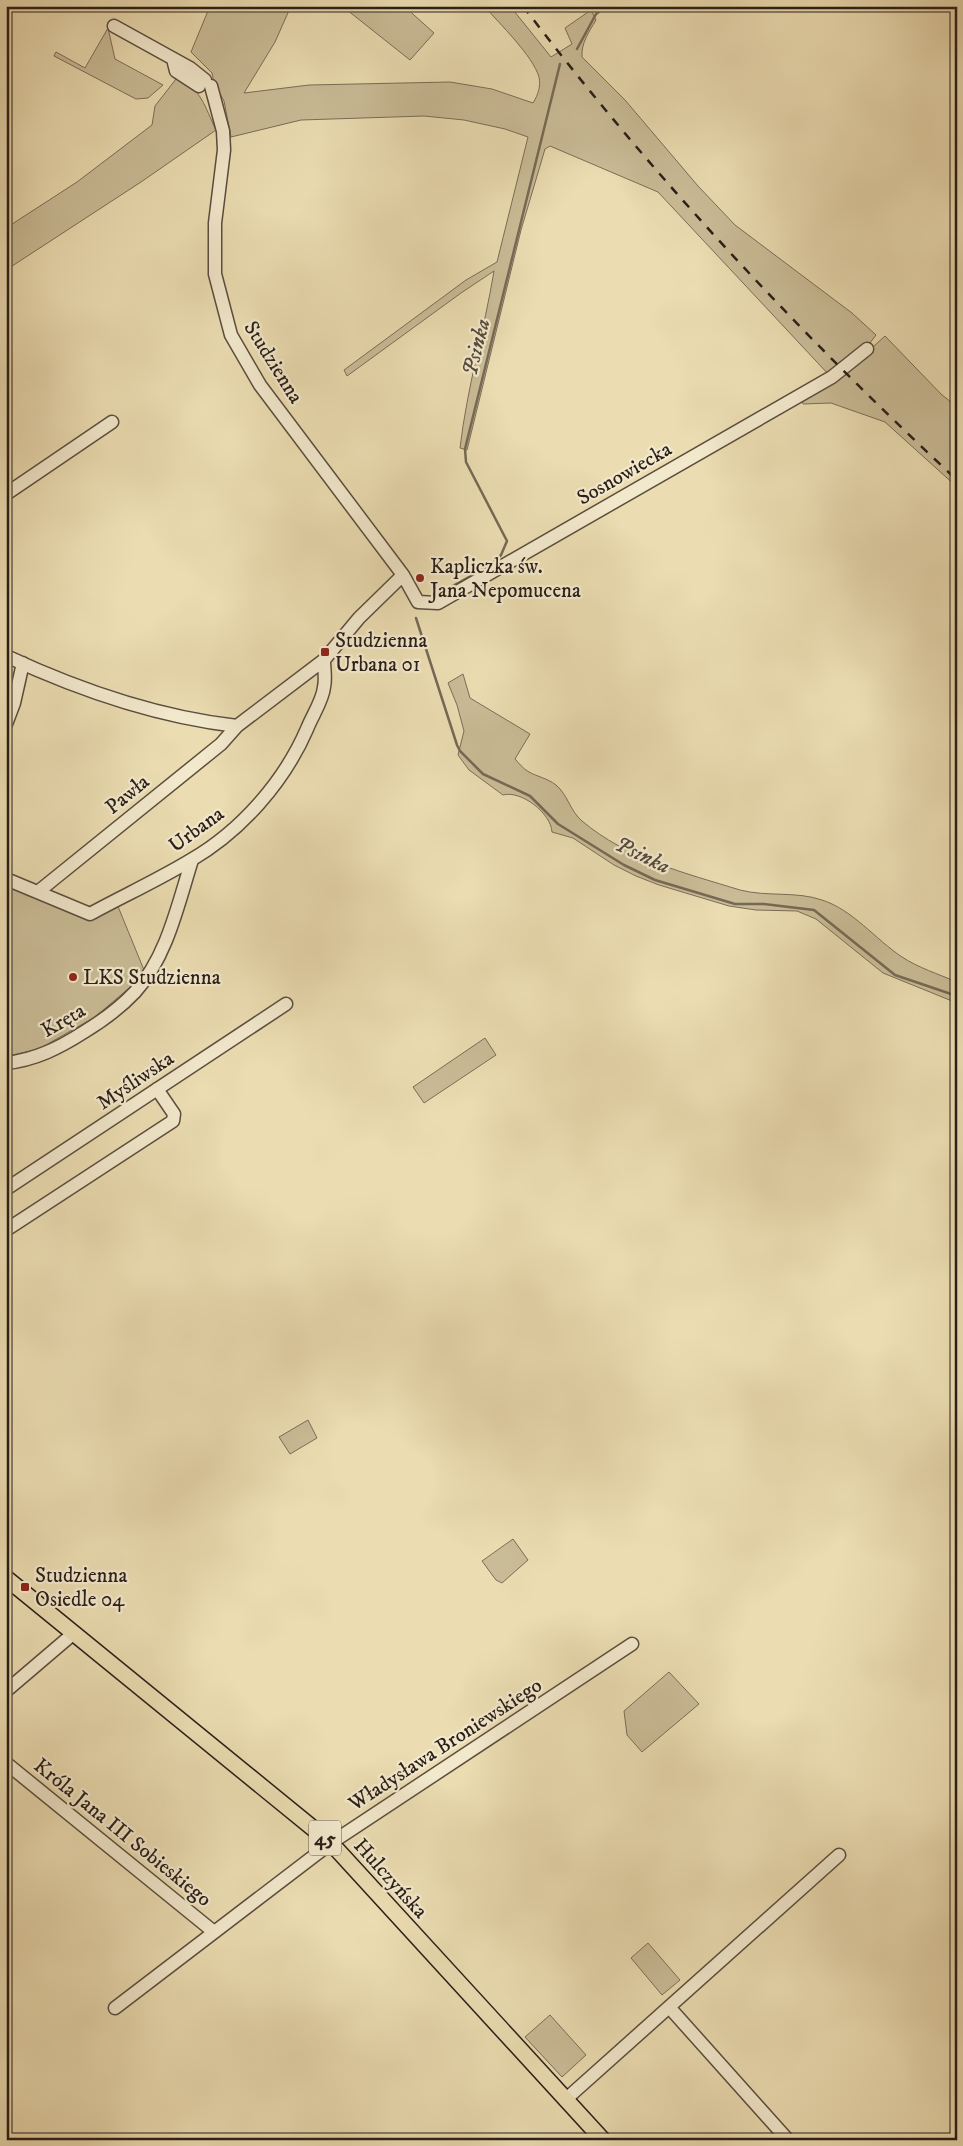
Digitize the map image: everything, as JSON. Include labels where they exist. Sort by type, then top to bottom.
[{"type":"main road","name":"Hulczyńska","points":[[6,1578],[331,1843],[603,2140]]},
{"type":"street","name":"Studzienna","points":[[114,26],[173,59],[176,71],[205,86],[215,104],[223,131],[224,150],[215,222],[215,274],[230,335],[260,385],[403,574],[418,602]]},
{"type":"street","name":"Sosnowiecka","points":[[418,602],[438,603],[832,377],[847,367],[867,349]]},
{"type":"street","points":[[6,494],[112,422]]},
{"type":"street","name":"Pawła","points":[[39,891],[220,744],[238,726],[324,660],[360,618],[403,574]]},
{"type":"street","points":[[6,656],[128,704],[204,722],[238,726]]},
{"type":"street","name":"Urbana","points":[[6,879],[39,891],[90,914],[192,860],[218,841],[245,817],[267,795],[286,770],[299,747],[324,688],[324,660]]},
{"type":"street","points":[[6,724],[14,703],[23,664]]},
{"type":"street","name":"Kręta","points":[[6,1063],[31,1059],[75,1038],[108,1016],[134,994],[152,968],[160,952],[192,860]]},
{"type":"street","name":"Myśliwska","points":[[6,1189],[286,1004]]},
{"type":"street","points":[[6,1230],[173,1120],[174,1114],[157,1089]]},
{"type":"street","points":[[6,1690],[74,1633]]},
{"type":"street","name":"Władysława Broniewskiego","points":[[115,2008],[331,1843],[632,1644]]},
{"type":"street","name":"Króla Jana III Sobieskiego","points":[[6,1763],[214,1932]]},
{"type":"street","points":[[565,2100],[839,1855]]},
{"type":"street","points":[[669,2007],[788,2140]]},
{"type":"shaded area","points":[[210,6],[291,6],[275,42],[244,93],[309,85],[450,82],[492,89],[533,103],[538,94],[540,84],[536,69],[515,40],[484,6],[510,6],[551,57],[572,44],[565,28],[591,10],[596,20],[584,42],[582,57],[625,100],[698,186],[735,225],[852,313],[876,335],[866,348],[830,376],[658,192],[550,146],[545,149],[521,230],[467,450],[460,448],[467,403],[494,271],[347,376],[344,370],[466,280],[497,262],[528,137],[505,129],[464,120],[424,116],[301,120],[231,137],[224,101],[214,83],[212,73],[191,52]]},
{"type":"shaded area","points":[[342,6],[404,6],[434,33],[410,60]]},
{"type":"shaded area","points":[[108,28],[115,59],[163,85],[148,98],[136,99],[54,56],[56,52],[85,68]]},
{"type":"shaded area","points":[[176,79],[184,82],[197,92],[216,130],[141,182],[6,270],[6,228],[77,182],[152,125],[155,106]]},
{"type":"shaded area","points":[[885,336],[941,394],[957,407],[957,487],[885,422],[831,403],[803,404],[802,401],[852,366]]},
{"type":"shaded area","points":[[463,674],[470,698],[530,734],[515,759],[527,771],[556,785],[578,817],[599,834],[637,855],[657,863],[740,890],[812,897],[833,905],[854,918],[908,961],[957,982],[957,1003],[883,973],[816,919],[797,911],[756,910],[729,906],[659,885],[614,865],[573,838],[552,832],[546,818],[534,804],[518,796],[503,795],[469,770],[458,755],[464,731],[457,705],[448,683]]},
{"type":"shaded area","name":"LKS Studzienna","points":[[6,886],[86,919],[117,904],[144,970],[135,983],[95,1017],[39,1049],[8,1056]]},
{"type":"shaded area","points":[[485,1038],[496,1055],[424,1103],[413,1087]]},
{"type":"shaded area","points":[[308,1420],[317,1438],[290,1454],[279,1437]]},
{"type":"shaded area","points":[[513,1539],[528,1560],[502,1583],[496,1580],[482,1561]]},
{"type":"shaded area","points":[[669,1672],[699,1704],[642,1752],[627,1735],[624,1711]]},
{"type":"shaded area","points":[[648,1943],[680,1980],[662,1995],[631,1958]]},
{"type":"shaded area","points":[[550,2015],[586,2055],[562,2077],[525,2037]]},
{"type":"waterway","name":"Psinka","points":[[577,49],[596,14],[607,6]]},
{"type":"waterway","name":"Psinka","points":[[436,595],[491,565],[501,555],[507,541],[466,462],[465,449],[560,64]]},
{"type":"waterway","name":"Psinka","points":[[416,618],[457,745],[460,751],[483,774],[530,796],[558,824],[624,865],[655,880],[735,904],[764,904],[814,910],[895,975],[957,996]]},
{"type":"railway","points":[[523,6],[624,132],[730,252],[841,368],[957,480]]},
{"type":"place","name":"Kapliczka św. Jana Nepomucena","points":[[420,578]]},
{"type":"place","name":"Studzienna Urbana 01","points":[[325,652]]},
{"type":"place","name":"LKS Studzienna","points":[[73,977]]},
{"type":"place","name":"Studzienna Osiedle 04","points":[[25,1587]]}]
